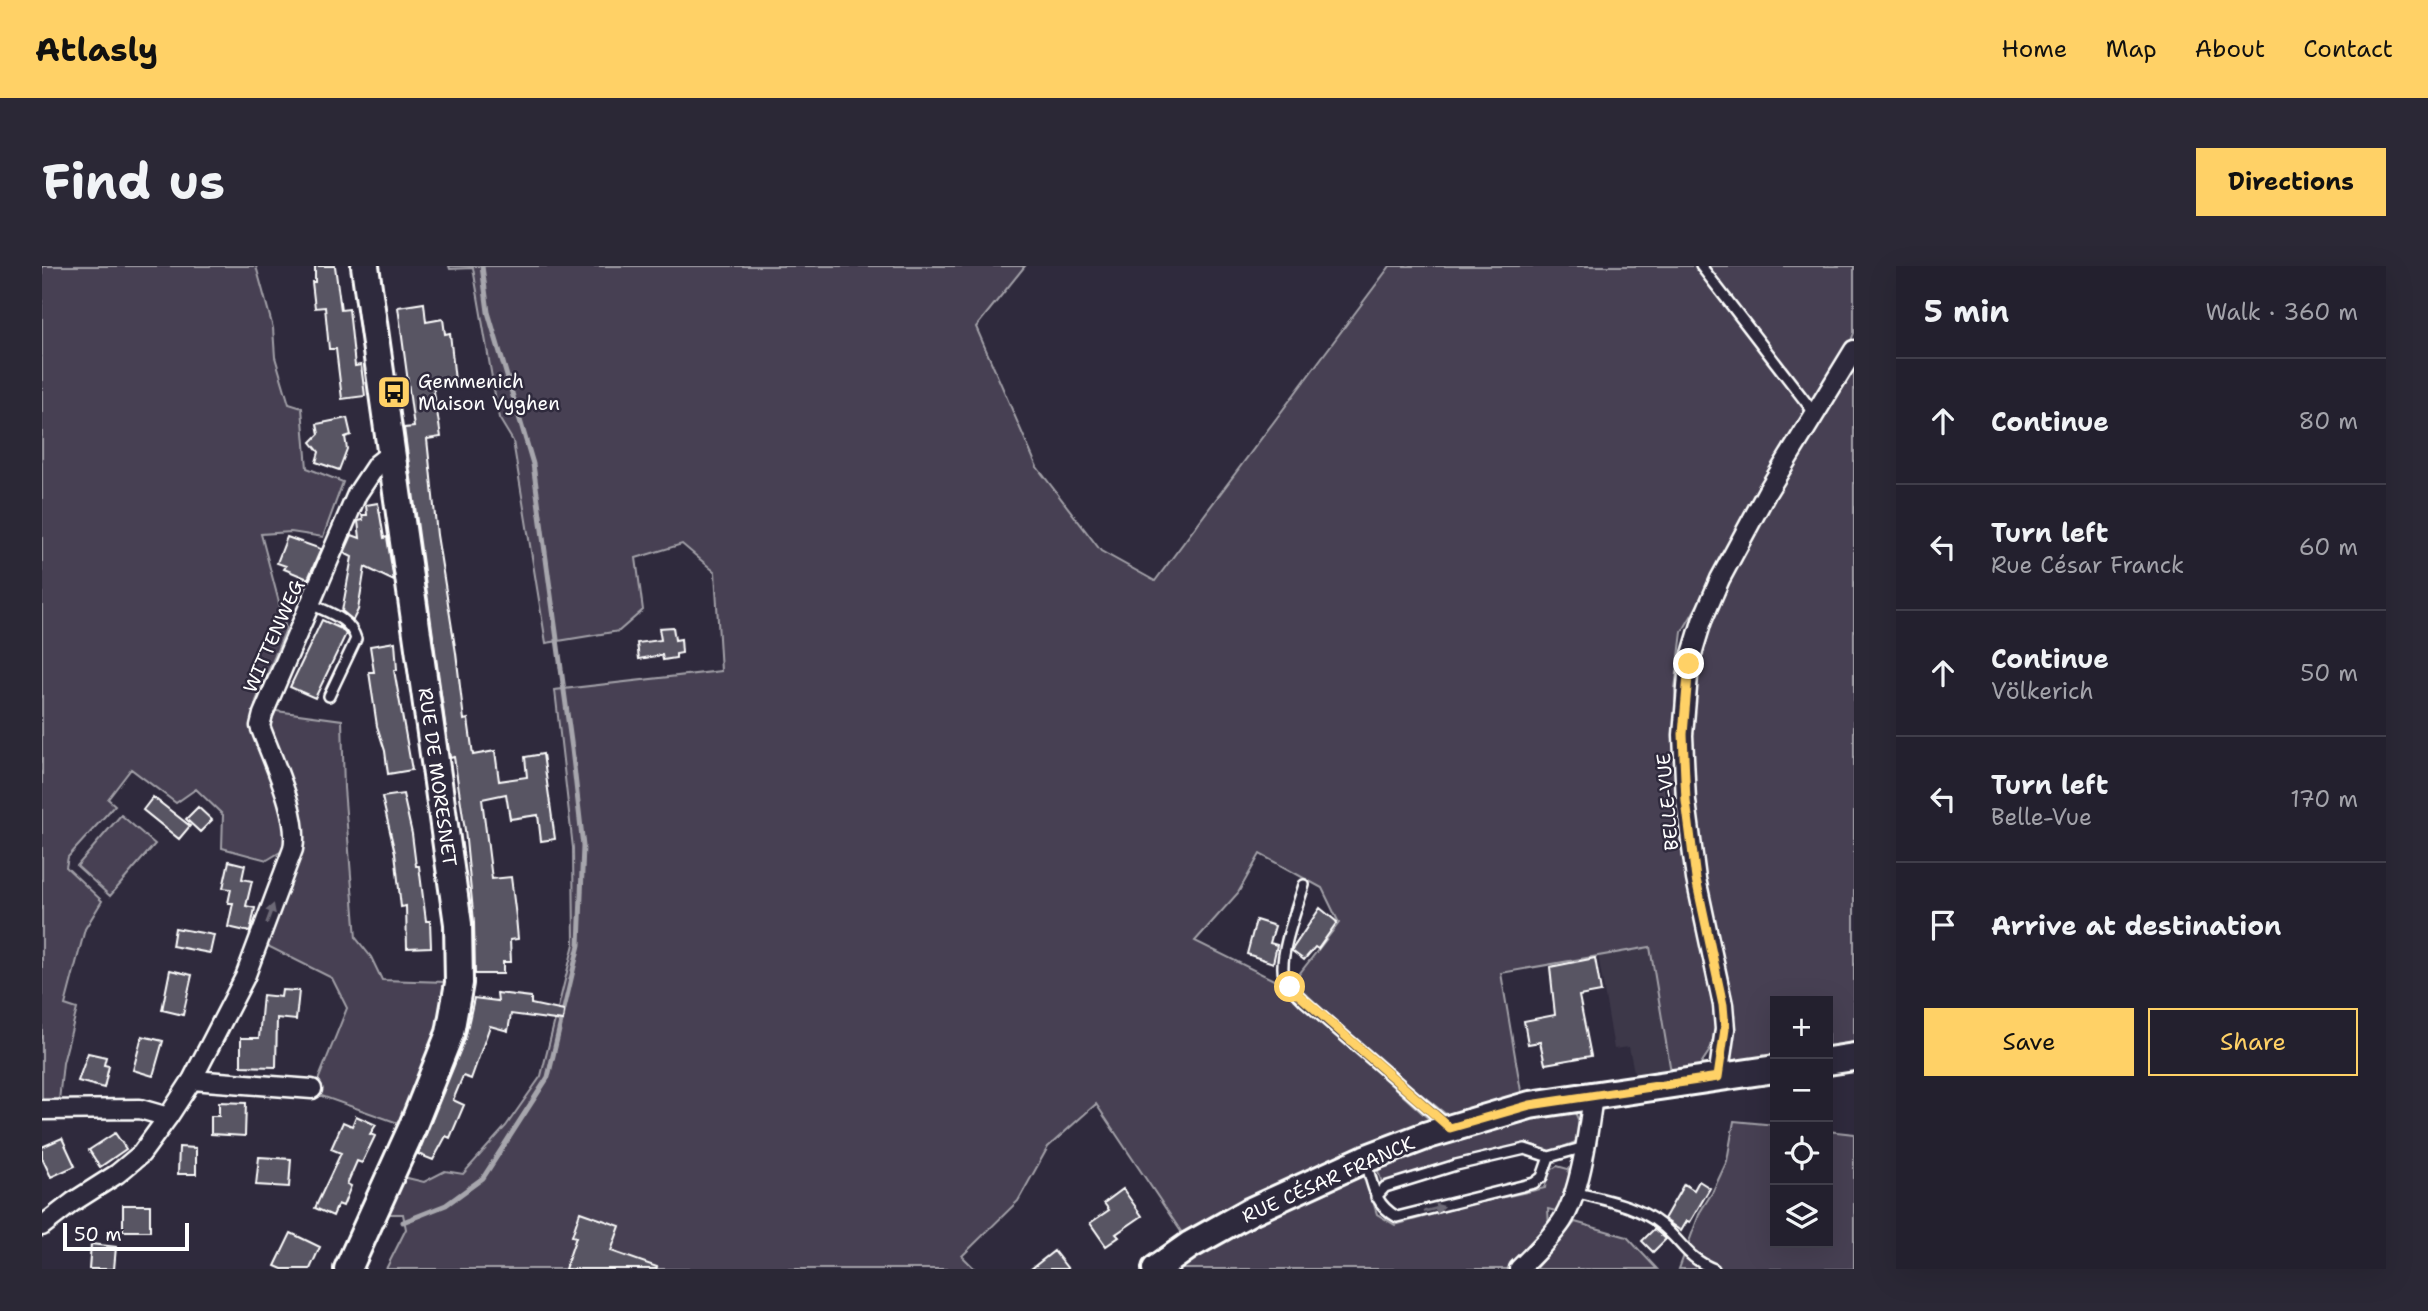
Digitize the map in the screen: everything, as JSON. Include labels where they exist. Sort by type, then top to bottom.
[{"type":"street","name":"RUE DE MORESNET","points":[[348,1269],[445,1048],[458,983],[457,924],[365,266]]},
{"type":"street","name":"BELLE-VUE","points":[[1718,1077],[1725,1029],[1723,1005],[1696,879],[1686,801],[1683,734],[1689,664],[1702,621],[1720,579],[1767,492],[1854,350]]},
{"type":"street","name":"WITTENWEG","points":[[42,1226],[141,1154],[192,1080],[245,977],[278,893],[296,835],[292,815],[260,726],[277,679],[357,494],[377,464],[391,453]]},
{"type":"street","points":[[1833,1060],[1854,1057]]},
{"type":"street","name":"RUE CÉSAR FRANCK","points":[[1156,1269],[1190,1245],[1251,1211],[1365,1159],[1450,1128],[1530,1105],[1770,1070]]},
{"type":"street","points":[[192,1080],[312,1089]]},
{"type":"street","points":[[1519,1269],[1563,1219],[1574,1192],[1586,1147],[1593,1096]]},
{"type":"street","points":[[42,1110],[140,1109],[168,1117]]},
{"type":"lane","points":[[1701,266],[1815,414]]},
{"type":"lane","points":[[311,604],[347,622],[354,630],[356,639],[329,696]]},
{"type":"lane","points":[[1304,885],[1286,947],[1282,968],[1284,978],[1304,1001],[1450,1128]]},
{"type":"lane","points":[[1376,1197],[1385,1186],[1456,1165],[1525,1149],[1549,1157],[1586,1147]]},
{"type":"lane","points":[[1365,1159],[1376,1197],[1384,1209],[1397,1217],[1534,1182],[1542,1177],[1549,1157]]},
{"type":"lane","points":[[1574,1192],[1635,1209],[1661,1224],[1697,1262],[1714,1269]]},
{"type":"shaded area","points":[[42,266],[256,266],[273,328],[275,357],[289,404],[302,408],[307,468],[343,482],[323,537],[291,532],[261,534],[286,629],[256,701],[253,716],[256,734],[286,815],[287,848],[267,860],[222,848],[223,815],[196,789],[176,803],[131,769],[108,799],[115,805],[68,857],[66,867],[102,901],[85,929],[65,1005],[77,1009],[63,1063],[58,1110],[42,1110]]},
{"type":"shaded area","points":[[449,266],[1025,266],[976,327],[1037,467],[1101,551],[1155,581],[1390,266],[1697,266],[1809,412],[1682,632],[1675,689],[1678,793],[1711,985],[1716,1030],[1710,1050],[1698,1068],[1671,1072],[1650,947],[1501,973],[1522,1097],[1447,1115],[1377,1059],[1293,982],[1339,923],[1322,888],[1260,854],[1238,893],[1195,941],[1278,982],[1431,1121],[1184,1236],[1096,1104],[1048,1147],[1018,1201],[962,1256],[975,1269],[386,1269],[406,1229],[403,1214],[384,1214],[403,1177],[424,1182],[445,1171],[463,1174],[506,1126],[541,1076],[574,944],[573,848],[555,690],[721,671],[715,572],[682,544],[636,558],[643,610],[619,631],[546,643],[513,441],[499,418],[473,268],[450,269]]},
{"type":"shaded area","points":[[1706,266],[1854,266],[1854,333],[1845,356],[1814,405]]},
{"type":"shaded area","points":[[1854,360],[1854,1047],[1833,1050],[1833,996],[1770,996],[1770,1060],[1728,1066],[1702,883],[1692,768],[1692,702],[1711,612],[1766,504]]},
{"type":"shaded area","points":[[269,710],[342,720],[344,788],[356,938],[371,957],[382,980],[446,982],[434,1038],[398,1123],[313,1093],[347,1008],[332,978],[268,946],[263,948],[294,860],[265,735]]},
{"type":"shaded area","points":[[121,815],[155,844],[110,896],[77,866]]},
{"type":"shaded area","points":[[1650,946],[1671,1072],[1635,1077],[1629,1047],[1614,1049],[1598,955]]},
{"type":"shaded area","points":[[1574,1110],[1581,1126],[1578,1141],[1548,1153],[1537,1146],[1525,1144],[1382,1183],[1378,1171],[1381,1164],[1493,1130],[1522,1116]]},
{"type":"shaded area","points":[[1734,1121],[1770,1125],[1770,1248],[1833,1248],[1833,1132],[1854,1134],[1854,1269],[1679,1269],[1700,1212],[1727,1161]]},
{"type":"shaded area","points":[[1557,1166],[1568,1169],[1570,1180],[1560,1212],[1548,1209],[1549,1227],[1508,1269],[1169,1269],[1210,1242],[1356,1172],[1366,1179],[1377,1214],[1395,1225],[1463,1206],[1545,1188],[1547,1173]]},
{"type":"shaded area","points":[[1575,1222],[1627,1237],[1657,1269],[1535,1269]]},
{"type":"building","points":[[315,266],[335,266],[341,310],[349,309],[355,366],[361,365],[365,396],[342,399],[336,349],[329,349],[325,307],[315,308],[312,282],[315,282]]},
{"type":"building","points":[[424,303],[426,322],[443,319],[445,334],[450,333],[455,381],[433,385],[441,437],[427,439],[437,535],[464,720],[468,719],[473,755],[495,751],[499,781],[527,777],[525,757],[543,754],[555,839],[541,841],[538,815],[510,819],[506,794],[482,799],[492,879],[511,877],[516,917],[518,939],[510,940],[511,962],[503,962],[503,974],[475,974],[474,922],[465,830],[454,757],[450,758],[404,428],[414,427],[398,307]]},
{"type":"building","points":[[347,418],[351,435],[345,437],[347,449],[339,470],[316,462],[319,452],[311,442],[319,434],[317,424]]},
{"type":"building","points":[[378,503],[394,581],[365,567],[358,610],[353,620],[342,611],[352,557],[344,553],[352,535],[360,538],[358,521],[363,520],[362,515],[367,515],[366,505]]},
{"type":"building","points":[[287,537],[321,549],[308,579],[284,569],[286,566],[277,563]]},
{"type":"building","points":[[322,620],[339,626],[346,634],[315,698],[290,687]]},
{"type":"building","points":[[673,627],[675,640],[681,639],[682,653],[676,654],[676,658],[663,660],[662,655],[639,659],[637,643],[661,640],[659,628]]},
{"type":"building","points":[[395,642],[397,670],[394,670],[412,770],[388,774],[369,672],[374,672],[370,646]]},
{"type":"building","points":[[403,794],[416,866],[419,866],[426,921],[430,921],[431,947],[407,948],[406,906],[401,907],[395,853],[382,797]]},
{"type":"building","points":[[153,797],[190,826],[179,839],[143,810]]},
{"type":"building","points":[[198,807],[212,820],[200,832],[186,819]]},
{"type":"building","points":[[229,861],[245,865],[242,879],[252,881],[246,906],[255,908],[250,932],[228,927],[233,903],[228,903],[231,889],[223,888]]},
{"type":"building","points":[[1320,908],[1337,922],[1318,949],[1315,947],[1304,960],[1292,951]]},
{"type":"building","points":[[1256,920],[1275,926],[1270,943],[1277,945],[1273,963],[1247,954]]},
{"type":"building","points":[[175,928],[214,935],[210,953],[172,946]]},
{"type":"building","points":[[1595,958],[1601,992],[1579,996],[1591,1056],[1545,1064],[1540,1042],[1528,1044],[1524,1021],[1555,1015],[1550,967]]},
{"type":"building","points":[[170,970],[192,975],[183,1015],[162,1010]]},
{"type":"building","points":[[282,990],[299,991],[296,1020],[277,1018],[276,1067],[241,1066],[241,1038],[259,1038],[263,995],[281,997]]},
{"type":"building","points":[[497,993],[531,997],[531,1004],[564,1011],[563,1021],[511,1014],[508,1031],[490,1026],[471,1079],[463,1076],[453,1100],[464,1105],[450,1138],[446,1136],[433,1160],[418,1154],[465,1039],[474,998],[498,1001]]},
{"type":"building","points":[[142,1036],[163,1041],[153,1076],[133,1070]]},
{"type":"building","points":[[88,1053],[106,1057],[104,1065],[109,1066],[104,1088],[78,1081]]},
{"type":"building","points":[[219,1102],[246,1103],[245,1136],[211,1134],[211,1116],[219,1116]]},
{"type":"building","points":[[356,1116],[376,1125],[370,1134],[375,1136],[362,1163],[357,1161],[347,1184],[351,1186],[343,1206],[338,1204],[333,1216],[315,1208],[341,1153],[331,1149],[343,1122],[352,1126]]},
{"type":"building","points":[[115,1133],[126,1149],[100,1167],[89,1150]]},
{"type":"building","points":[[62,1138],[75,1166],[51,1177],[42,1158],[42,1147]]},
{"type":"building","points":[[179,1147],[196,1148],[196,1174],[178,1174]]},
{"type":"building","points":[[259,1157],[291,1159],[289,1187],[256,1185]]},
{"type":"building","points":[[1699,1181],[1710,1188],[1690,1222],[1687,1221],[1681,1231],[1664,1219],[1684,1184],[1694,1190]]},
{"type":"building","points":[[1123,1189],[1142,1216],[1116,1234],[1119,1237],[1106,1246],[1090,1223],[1109,1210],[1104,1203]]},
{"type":"building","points":[[123,1205],[150,1205],[150,1231],[123,1231]]},
{"type":"building","points":[[580,1212],[620,1226],[611,1251],[657,1267],[656,1269],[565,1269],[576,1237],[572,1236]]},
{"type":"building","points":[[1654,1229],[1666,1239],[1653,1252],[1642,1241]]},
{"type":"building","points":[[291,1233],[320,1247],[310,1269],[282,1269],[275,1266]]},
{"type":"building","points":[[91,1244],[116,1247],[114,1269],[89,1269]]},
{"type":"building","points":[[1054,1251],[1068,1269],[1031,1269]]},
{"type":"waterway","points":[[403,1222],[446,1205],[483,1178],[548,1077],[579,945],[583,846],[533,464],[488,312],[482,266]]},
{"type":"place","name":"Gemmenich Maison Vyghen","points":[[394,392]]},
{"type":"route","points":[[1290,987],[1450,1128],[1530,1105],[1718,1077],[1725,1029],[1723,1005],[1696,879],[1686,801],[1683,734],[1689,664]]}]
